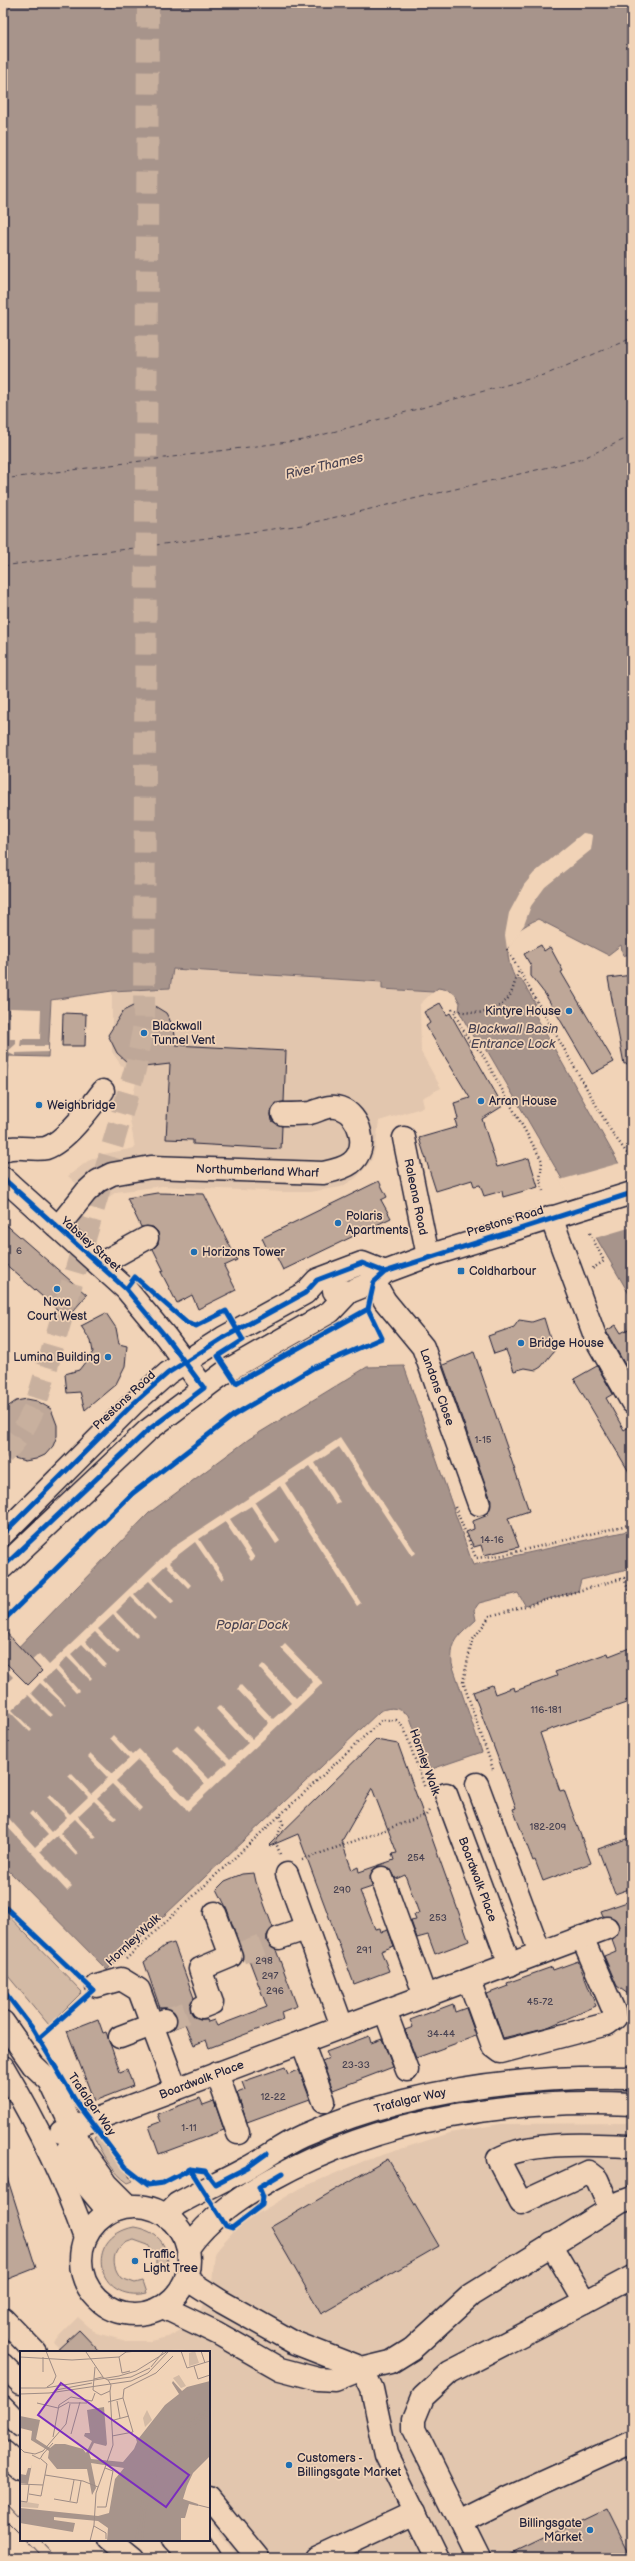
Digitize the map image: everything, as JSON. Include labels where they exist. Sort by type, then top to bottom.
[{"type":"main road","points":[[3,1151],[38,1149],[54,1144],[89,1109],[103,1091]]},
{"type":"main road","name":"Northumberland Wharf","points":[[58,1227],[86,1192],[98,1181],[112,1174],[151,1167],[322,1173],[337,1170],[352,1162],[360,1152],[361,1138],[359,1124],[351,1113],[339,1107],[326,1106],[312,1112],[283,1114]]},
{"type":"main road","name":"Raleana Road","points":[[404,1138],[428,1256]]},
{"type":"main road","name":"Yabsley Street","points":[[3,1178],[126,1288],[204,1388]]},
{"type":"main road","name":"Prestons Road","points":[[3,1567],[147,1431],[228,1370],[330,1312],[348,1292],[428,1256],[632,1193]]},
{"type":"main road","points":[[551,1217],[596,1339],[632,1402]]},
{"type":"main road","points":[[100,1264],[147,1238]]},
{"type":"main road","name":"Prestons Road","points":[[3,1534],[134,1403],[168,1373],[305,1293],[318,1280],[362,1263],[380,1277]]},
{"type":"main road","name":"Landons Close","points":[[380,1277],[385,1301],[423,1347],[479,1504]]},
{"type":"main road","name":"Prestons Road","points":[[305,1293],[327,1291],[348,1292]]},
{"type":"main road","points":[[478,1787],[540,1953]]},
{"type":"main road","name":"Boardwalk Place","points":[[438,1799],[510,1965]]},
{"type":"main road","points":[[286,1870],[342,2026]]},
{"type":"main road","points":[[382,1878],[425,1996]]},
{"type":"main road","points":[[202,2007],[212,2003],[200,1969],[236,1955],[215,1913]]},
{"type":"main road","name":"Boardwalk Place","points":[[67,2130],[607,1928]]},
{"type":"main road","points":[[279,1938],[306,1929]]},
{"type":"main road","points":[[469,1980],[492,2046],[501,2052],[607,2024],[615,2018],[614,2011],[582,1937]]},
{"type":"main road","points":[[97,1986],[121,1979],[130,1983],[139,1990],[159,2022],[176,2089]]},
{"type":"main road","points":[[384,2011],[407,2070]]},
{"type":"main road","name":"Trafalgar Way","points":[[3,2022],[33,2065],[50,2080],[88,2187],[109,2212]]},
{"type":"main road","points":[[120,2037],[159,2022]]},
{"type":"main road","points":[[302,2042],[324,2101]]},
{"type":"main road","points":[[3,2067],[27,2108],[61,2178],[85,2238]]},
{"type":"main road","points":[[217,2074],[238,2133]]},
{"type":"main road","name":"Trafalgar Way","points":[[166,2215],[177,2204],[301,2136],[392,2104],[436,2092],[502,2082],[597,2077],[632,2078]]},
{"type":"main road","name":"Trafalgar Way","points":[[188,2248],[199,2233],[213,2220],[259,2186],[303,2162],[384,2132],[434,2119],[500,2108],[559,2103],[632,2104]]},
{"type":"main road","name":"Trafalgar Way","points":[[67,2130],[107,2184],[129,2206]]},
{"type":"main road","points":[[610,2209],[597,2178],[588,2172],[521,2203],[498,2159],[510,2153],[570,2144],[632,2146]]},
{"type":"main road","points":[[163,2307],[217,2333],[280,2369],[296,2375],[335,2380],[362,2369],[391,2362],[412,2349],[471,2295],[551,2244],[610,2209],[632,2198]]},
{"type":"main road","points":[[129,2206],[148,2207],[166,2215],[180,2230],[188,2248],[189,2263],[186,2279],[177,2295],[163,2307],[137,2315],[123,2314],[100,2302],[90,2291],[80,2266],[85,2238],[91,2228],[109,2212],[129,2206]]},
{"type":"main road","points":[[551,2244],[585,2302]]},
{"type":"main road","points":[[478,2558],[414,2429],[414,2418],[423,2397],[450,2372],[632,2277]]},
{"type":"main road","points":[[186,2279],[222,2302],[294,2342],[362,2369],[372,2390],[386,2454],[437,2558]]},
{"type":"main road","points":[[3,2319],[34,2351]]},
{"type":"main road","points":[[3,2364],[20,2382]]},
{"type":"main road","points":[[3,2408],[20,2425]]},
{"type":"main road","points":[[461,2522],[516,2494],[632,2442]]},
{"type":"main road","points":[[3,2452],[20,2467]]},
{"type":"main road","points":[[210,2499],[258,2558]]},
{"type":"main road","points":[[317,2558],[415,2512]]},
{"type":"main road","points":[[111,2541],[132,2558]]},
{"type":"main road","points":[[129,2541],[145,2558]]},
{"type":"main road","points":[[175,2541],[191,2558]]},
{"type":"main road","points":[[199,2541],[210,2558]]},
{"type":"path","points":[[506,949],[611,1131],[632,1160]]},
{"type":"path","points":[[519,970],[509,996],[488,1012],[470,1014],[452,1009],[472,1046],[480,1050],[542,1161],[540,1180],[543,1191]]},
{"type":"path","points":[[588,1271],[604,1261],[590,1233]]},
{"type":"path","points":[[478,1787],[498,1783],[463,1682],[472,1641],[490,1616],[624,1578],[632,1601]]},
{"type":"path","points":[[280,1815],[283,1824],[275,1840],[286,1870],[426,1815],[438,1799]]},
{"type":"shaded area","points":[[173,969],[382,982],[382,989],[433,992],[420,1004],[421,1052],[441,1088],[422,1098],[424,1107],[379,1121],[375,1150],[371,1161],[356,1178],[341,1187],[309,1192],[283,1192],[162,1186],[116,1192],[105,1200],[101,1207],[68,1176],[88,1161],[104,1154],[135,1148],[129,1114],[138,1073],[121,1065],[112,1052],[112,991],[170,988]]},
{"type":"shaded area","points":[[3,1910],[82,1992],[49,2025],[3,1970]]},
{"type":"shaded area","name":"Billingsgate Market","points":[[632,2123],[632,2558],[239,2558],[210,2522],[210,2351],[62,2351],[53,2342],[78,2317],[96,2333],[126,2341],[150,2341],[168,2337],[188,2326],[201,2309],[211,2290],[215,2254],[219,2247],[245,2221],[301,2188],[364,2161],[450,2133],[500,2124]]},
{"type":"shaded area","points":[[97,2135],[133,2181],[128,2183],[112,2168],[94,2137]]},
{"type":"shaded area","points":[[134,2227],[155,2235],[160,2240],[166,2251],[168,2267],[156,2265],[156,2257],[148,2245],[134,2240],[122,2245],[115,2254],[115,2266],[121,2278],[135,2283],[143,2281],[147,2293],[130,2294],[116,2289],[107,2280],[102,2268],[102,2255],[107,2243],[118,2233]]},
{"type":"water","points":[[3,3],[632,3],[632,953],[623,956],[621,945],[608,955],[538,919],[519,930],[513,936],[508,950],[508,958],[515,978],[521,979],[535,1003],[532,1009],[632,1187],[632,1299],[481,1040],[476,1042],[459,1011],[460,1003],[455,994],[449,990],[438,988],[433,992],[382,989],[382,982],[173,969],[170,988],[112,991],[51,1000],[48,1057],[9,1056],[3,1094]]},
{"type":"water","name":"Poplar Dock","points":[[404,1366],[473,1565],[632,1530],[632,1568],[581,1580],[578,1591],[525,1605],[518,1593],[479,1603],[474,1610],[476,1620],[454,1643],[452,1664],[482,1752],[429,1770],[409,1715],[395,1708],[380,1711],[107,1970],[3,1865],[3,1663],[149,1513],[249,1439],[367,1367]]},
{"type":"pier","points":[[583,833],[593,836],[591,850],[545,887],[531,906],[524,925],[507,949],[505,935],[509,913],[524,885],[534,873]]},
{"type":"pier","points":[[10,1008],[41,1009],[40,1039],[21,1039],[20,1046],[48,1046],[48,1052],[16,1053],[15,1056],[7,1052],[16,1044],[16,1039],[10,1039]]},
{"type":"pier","points":[[620,1163],[632,1183],[632,1227],[595,1238],[560,1180]]},
{"type":"pier","points":[[340,1438],[416,1553],[412,1556],[339,1447],[315,1463],[340,1502],[336,1505],[310,1466],[285,1483],[361,1603],[357,1606],[280,1486],[255,1503],[280,1541],[276,1544],[251,1506],[230,1519],[255,1558],[251,1561],[225,1522],[199,1539],[225,1578],[221,1580],[195,1542],[169,1562],[191,1585],[188,1588],[166,1565],[152,1578],[174,1601],[172,1604],[149,1581],[134,1594],[156,1618],[154,1620],[131,1597],[116,1612],[138,1635],[136,1638],[113,1615],[98,1629],[120,1652],[117,1654],[95,1632],[85,1641],[107,1665],[104,1667],[82,1644],[71,1654],[92,1678],[90,1680],[67,1657],[58,1667],[79,1691],[76,1693],[55,1670],[43,1680],[66,1704],[64,1705],[40,1683],[31,1693],[53,1715],[50,1717],[28,1695],[12,1710],[32,1730],[30,1732],[10,1712],[3,1719],[3,1687],[13,1677],[3,1667],[3,1661],[17,1674],[39,1654],[49,1665],[172,1548]]},
{"type":"pier","points":[[285,1644],[323,1683],[188,1811],[138,1760],[116,1781],[142,1808],[139,1811],[112,1784],[97,1798],[117,1818],[114,1820],[94,1801],[78,1816],[97,1837],[94,1839],[75,1819],[60,1833],[79,1854],[76,1856],[57,1836],[40,1851],[72,1886],[67,1891],[3,1822],[3,1812],[35,1847],[48,1835],[29,1814],[32,1811],[51,1832],[67,1817],[47,1797],[50,1794],[70,1814],[88,1797],[68,1776],[71,1773],[91,1794],[108,1778],[88,1757],[91,1754],[112,1774],[129,1759],[110,1738],[113,1735],[132,1755],[139,1749],[188,1800],[205,1784],[172,1750],[177,1746],[209,1779],[227,1763],[194,1730],[198,1726],[230,1759],[248,1743],[216,1709],[220,1705],[252,1739],[269,1723],[237,1689],[241,1685],[273,1719],[291,1703],[259,1668],[263,1664],[296,1698],[313,1682],[281,1648]]},
{"type":"building","name":"Kintyre House","points":[[541,945],[544,951],[550,947],[563,971],[561,972],[614,1062],[592,1074],[545,994],[531,976],[531,966],[524,954]]},
{"type":"building","points":[[632,975],[632,1063],[624,1064],[608,978]]},
{"type":"building","name":"Arran House","points":[[440,1003],[447,1015],[450,1013],[503,1106],[482,1119],[497,1167],[529,1158],[538,1187],[503,1197],[502,1191],[484,1196],[480,1185],[474,1186],[472,1180],[436,1191],[419,1138],[457,1127],[455,1120],[458,1119],[454,1103],[470,1098],[426,1026],[430,1023],[424,1012]]},
{"type":"building","points":[[137,1004],[153,1005],[166,1013],[174,1028],[176,1045],[286,1051],[284,1102],[276,1103],[271,1114],[272,1121],[282,1126],[281,1149],[193,1144],[193,1140],[166,1139],[170,1064],[144,1067],[128,1063],[117,1053],[108,1035],[123,1011]]},
{"type":"building","points":[[63,1013],[86,1014],[85,1046],[62,1046]]},
{"type":"building","name":"Polaris Apartments","points":[[379,1181],[387,1197],[381,1200],[391,1218],[283,1270],[274,1252],[270,1255],[262,1238]]},
{"type":"building","name":"Horizons Tower","points":[[157,1193],[204,1194],[237,1260],[224,1266],[236,1290],[198,1309],[192,1295],[177,1303],[161,1272],[164,1271],[153,1249],[158,1244],[158,1232],[153,1227],[141,1227],[127,1198]]},
{"type":"building","points":[[3,1222],[87,1295],[67,1318],[3,1262]]},
{"type":"building","name":"Lumina Building","points":[[106,1313],[116,1328],[119,1344],[127,1346],[125,1366],[116,1384],[85,1410],[80,1392],[67,1393],[65,1374],[79,1370],[93,1352],[91,1341],[81,1326]]},
{"type":"building","name":"Bridge House","points":[[544,1318],[554,1351],[541,1367],[536,1370],[525,1368],[514,1371],[506,1350],[494,1354],[488,1336],[514,1327],[519,1320],[532,1322]]},
{"type":"building","points":[[616,1325],[621,1333],[632,1327],[632,1377],[606,1331]]},
{"type":"building","points":[[474,1352],[529,1511],[508,1518],[519,1547],[484,1555],[481,1545],[474,1547],[466,1532],[474,1529],[473,1521],[488,1515],[491,1500],[443,1365]]},
{"type":"building","points":[[597,1366],[613,1394],[606,1398],[624,1430],[632,1425],[632,1477],[574,1379]]},
{"type":"building","points":[[27,1399],[37,1401],[51,1409],[57,1425],[57,1436],[53,1446],[45,1455],[36,1459],[25,1461],[14,1458],[3,1451],[3,1410],[16,1401]]},
{"type":"building","points":[[3,1629],[42,1671],[28,1685],[3,1660]]},
{"type":"building","points":[[632,1647],[632,1699],[625,1701],[626,1703],[540,1733],[560,1791],[564,1790],[591,1863],[543,1881],[535,1860],[533,1861],[513,1809],[516,1808],[509,1787],[473,1692],[492,1685],[495,1694],[514,1687],[515,1691],[557,1676],[555,1672],[608,1653],[609,1656]]},
{"type":"building","points":[[376,1740],[398,1744],[469,1941],[435,1954],[428,1935],[417,1938],[411,1921],[416,1920],[414,1915],[419,1913],[405,1875],[396,1879],[390,1868],[378,1866],[370,1875],[372,1887],[360,1891],[375,1929],[380,1928],[381,1932],[388,1930],[394,1946],[381,1951],[389,1971],[354,1984],[298,1834],[270,1846],[269,1845]],"holes":[[[372,1788],[397,1853],[392,1854],[394,1860],[359,1872],[358,1867],[352,1870],[341,1840],[343,1839]]]},
{"type":"building","points":[[632,1837],[632,1888],[615,1894],[598,1849]]},
{"type":"building","points":[[254,1873],[273,1928],[267,1935],[267,1942],[276,1950],[297,2006],[281,2012],[283,2020],[209,2048],[206,2040],[194,2045],[185,2024],[175,2028],[177,2022],[173,2011],[167,2008],[160,2008],[144,1962],[164,1946],[174,1943],[194,1998],[190,2005],[191,2012],[200,2019],[207,2019],[208,2022],[214,2020],[217,2026],[267,2007],[248,1957],[244,1959],[227,1909],[217,1889],[225,1881],[242,1874]]},
{"type":"building","points":[[627,1902],[632,1914],[632,1997],[617,1986],[604,1956],[616,1951],[612,1940],[619,1930],[615,1919],[603,1916],[601,1911]]},
{"type":"building","points":[[578,1961],[596,2006],[548,2027],[503,2038],[487,1994],[508,1986],[507,1983],[552,1967],[553,1970]]},
{"type":"building","points":[[453,2004],[455,2012],[466,2008],[476,2036],[416,2058],[405,2030],[413,2027],[410,2020]]},
{"type":"building","points":[[98,2019],[103,2033],[106,2032],[120,2072],[127,2069],[133,2086],[94,2101],[67,2031]]},
{"type":"building","points":[[369,2036],[371,2043],[382,2039],[393,2067],[333,2090],[322,2061],[329,2058],[326,2052]]},
{"type":"building","points":[[285,2067],[288,2074],[299,2070],[310,2099],[247,2122],[237,2093],[245,2090],[242,2082]]},
{"type":"building","points":[[200,2098],[203,2105],[214,2101],[224,2130],[159,2154],[149,2126],[160,2122],[157,2114]]},
{"type":"building","points":[[388,2159],[439,2246],[321,2314],[271,2227]]},
{"type":"building","points":[[7,2177],[36,2268],[3,2281],[3,2178]]},
{"type":"building","points":[[79,2330],[99,2351],[56,2351]]},
{"type":"building","name":"Billingsgate Market","points":[[607,2508],[632,2558],[503,2558]]},
{"type":"ferry route","points":[[3,479],[303,440],[547,374],[632,338]]},
{"type":"ferry route","points":[[3,566],[302,525],[579,460],[632,436]]},
{"type":"tunnel","points":[[3,1454],[23,1430],[37,1401],[136,1066],[144,1025],[148,3]]},
{"type":"tunnel","points":[[241,1953],[279,1938]]},
{"type":"tunnel","points":[[165,2020],[202,2007]]},
{"type":"tram line","points":[[3,2502],[20,2520]]},
{"type":"tram line","points":[[3,2518],[20,2535]]},
{"type":"tram line","points":[[26,2541],[42,2558]]},
{"type":"tram line","points":[[41,2541],[57,2558]]},
{"type":"cycle path","points":[[3,1178],[126,1289],[166,1337],[204,1388],[147,1431],[3,1567]]},
{"type":"cycle path","points":[[126,1289],[135,1277],[187,1323],[196,1326],[226,1311],[243,1340],[218,1356],[236,1383],[368,1309],[374,1282],[385,1272],[632,1193]]},
{"type":"cycle path","points":[[3,1534],[134,1403],[168,1373],[223,1338],[305,1293],[317,1280],[362,1263],[385,1272]]},
{"type":"cycle path","points":[[3,1621],[133,1493],[234,1415],[313,1368],[382,1338],[368,1309]]},
{"type":"cycle path","points":[[3,1905],[93,1990],[38,2039]]},
{"type":"cycle path","points":[[3,1990],[33,2029],[78,2105],[125,2167],[148,2185],[163,2183],[190,2169]]},
{"type":"cycle path","points":[[190,2169],[205,2171],[215,2184],[248,2167],[266,2154]]},
{"type":"cycle path","points":[[190,2169],[226,2226],[232,2228],[262,2205],[263,2197],[259,2187],[283,2173]]},
{"type":"place","name":"Kintyre House","points":[[569,1011]]},
{"type":"place","name":"Blackwall Tunnel Vent","points":[[144,1033]]},
{"type":"place","name":"Arran House","points":[[481,1101]]},
{"type":"place","name":"Weighbridge","points":[[39,1105]]},
{"type":"place","name":"Polaris Apartments","points":[[338,1223]]},
{"type":"place","name":"Horizons Tower","points":[[194,1252]]},
{"type":"place","name":"Coldharbour","points":[[461,1271]]},
{"type":"place","name":"Nova Court West","points":[[57,1289]]},
{"type":"place","name":"Bridge House","points":[[521,1343]]},
{"type":"place","name":"Lumina Building","points":[[108,1357]]},
{"type":"place","name":"Traffic Light Tree","points":[[135,2261]]},
{"type":"place","name":"Customers - Billingsgate Market","points":[[289,2465]]},
{"type":"place","name":"Billingsgate Market","points":[[590,2530]]},
{"type":"water label","name":"River Thames","points":[[324,465]]},
{"type":"water label","name":"Blackwall Basin Entrance Lock","points":[[513,1036]]}]
